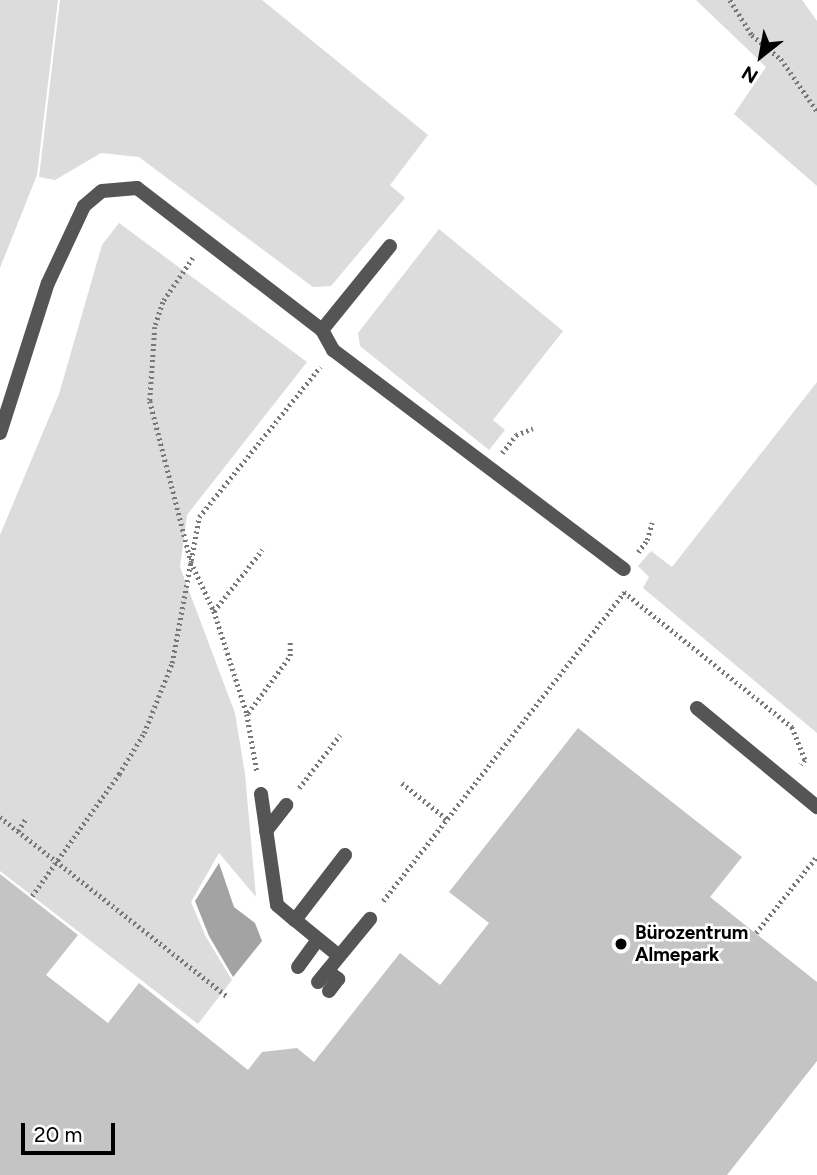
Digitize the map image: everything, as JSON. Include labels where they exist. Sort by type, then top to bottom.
[{"type":"street","points":[[0,433],[48,283],[84,206],[102,191],[137,188],[322,330],[333,350],[624,569]]},
{"type":"street","points":[[322,330],[390,246]]},
{"type":"street","points":[[697,708],[817,807]]},
{"type":"street","points":[[261,794],[277,905],[339,956]]},
{"type":"street","points":[[266,831],[285,805]]},
{"type":"street","points":[[295,920],[345,855]]},
{"type":"street","points":[[324,981],[339,956],[370,919]]},
{"type":"street","points":[[298,967],[318,939]]},
{"type":"path","points":[[730,0],[752,35],[781,59],[817,111]]},
{"type":"path","points":[[205,240],[163,302],[155,327],[150,401],[191,562],[214,611],[247,714],[261,794]]},
{"type":"path","points":[[32,896],[58,863],[144,733],[172,663],[199,517],[333,350]]},
{"type":"path","points":[[505,450],[516,435],[533,428]]},
{"type":"path","points":[[643,546],[652,523]]},
{"type":"path","points":[[214,611],[262,550]]},
{"type":"path","points":[[370,919],[635,578],[624,569]]},
{"type":"path","points":[[624,592],[792,727],[804,760],[789,783]]},
{"type":"path","points":[[247,714],[290,656],[290,640]]},
{"type":"path","points":[[285,805],[340,735]]},
{"type":"path","points":[[402,783],[447,819]]},
{"type":"path","points":[[0,817],[227,996]]},
{"type":"path","points":[[18,831],[26,818]]},
{"type":"path","points":[[756,933],[817,856]]},
{"type":"shaded area","points":[[0,0],[58,0],[37,175],[0,268]]},
{"type":"shaded area","points":[[60,0],[262,0],[428,135],[390,185],[405,198],[331,286],[313,287],[139,157],[101,153],[55,180],[39,177]]},
{"type":"shaded area","points":[[696,0],[802,0],[817,21],[817,186],[734,114],[766,67]]},
{"type":"shaded area","points":[[119,223],[307,362],[187,515],[180,567],[235,713],[245,774],[256,897],[219,853],[191,902],[206,937],[232,980],[198,1024],[0,871],[0,535],[59,394],[102,245]]},
{"type":"shaded area","points":[[439,229],[563,331],[493,420],[505,430],[489,450],[360,346],[358,333]]},
{"type":"shaded area","points":[[817,382],[817,733],[643,588],[649,577],[638,566],[651,551],[672,567]]},
{"type":"shaded area","points":[[219,863],[234,907],[255,923],[262,941],[233,977],[209,936],[195,901]]},
{"type":"building","name":"Bürozentrum Almepark","points":[[578,728],[742,857],[710,897],[817,982],[817,1061],[727,1175],[0,1175],[0,874],[78,935],[46,975],[108,1023],[139,983],[248,1070],[262,1052],[297,1048],[314,1062],[400,953],[440,985],[489,923],[449,892]]},
{"type":"place","name":"Bürozentrum Almepark","points":[[621,944]]}]
